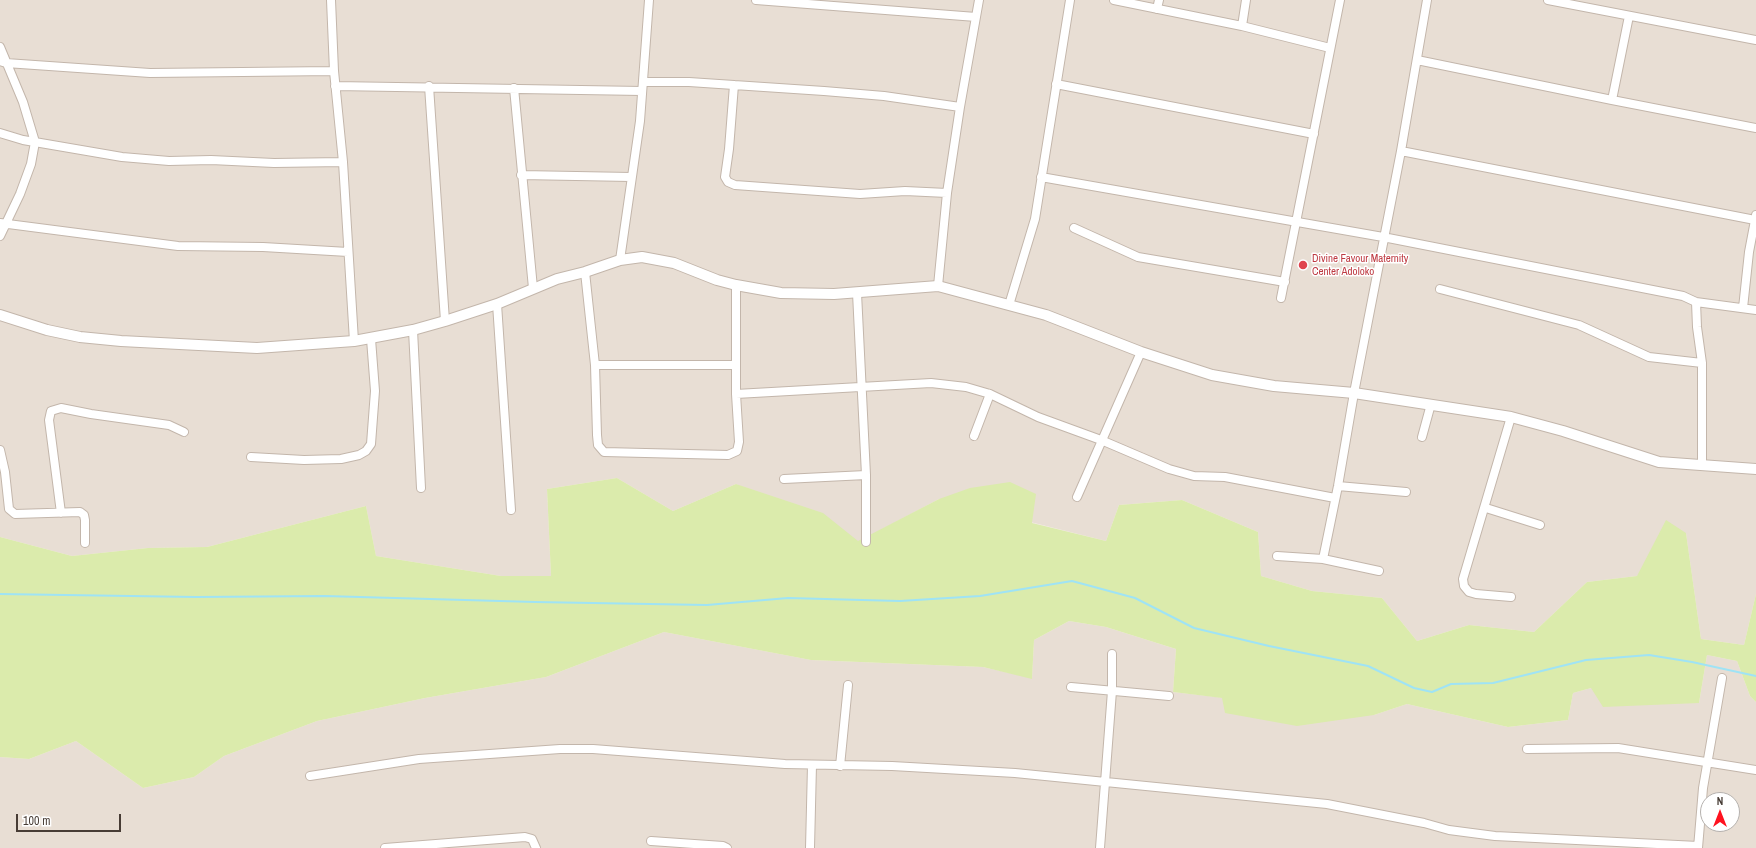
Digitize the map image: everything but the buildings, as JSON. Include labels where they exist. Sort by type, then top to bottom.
[{"type":"street","points":[[331,0],[335,86],[343,162],[354,341]]},
{"type":"street","points":[[620,260],[640,121],[649,0]]},
{"type":"street","points":[[756,0],[846,4],[976,17]]},
{"type":"street","points":[[938,286],[947,193],[960,107],[979,0]]},
{"type":"street","points":[[1009,305],[1035,219],[1070,0]]},
{"type":"street","points":[[1114,0],[1242,26],[1330,48]]},
{"type":"street","points":[[1157,9],[1159,0]]},
{"type":"street","points":[[1242,26],[1246,0]]},
{"type":"street","points":[[1281,298],[1340,0]]},
{"type":"street","points":[[1323,559],[1338,486],[1427,0]]},
{"type":"street","points":[[1548,0],[1756,40]]},
{"type":"street","points":[[1612,100],[1629,16]]},
{"type":"street","points":[[0,47],[3,62],[23,102],[35,142],[31,164],[20,194],[3,223],[0,236]]},
{"type":"street","points":[[1417,60],[1756,128]]},
{"type":"street","points":[[3,62],[150,73],[334,71]]},
{"type":"street","points":[[335,86],[514,88],[734,84],[884,96],[960,107]]},
{"type":"street","points":[[734,84],[729,149],[725,177],[728,182],[735,184],[860,194],[905,191],[947,193]]},
{"type":"street","points":[[1056,84],[1314,134]]},
{"type":"street","points":[[428,86],[445,321]]},
{"type":"street","points":[[514,88],[533,288]]},
{"type":"street","points":[[0,133],[35,142],[122,158],[274,163],[343,162]]},
{"type":"street","points":[[1400,151],[1755,218],[1749,252],[1743,308]]},
{"type":"street","points":[[522,175],[631,177]]},
{"type":"street","points":[[1042,177],[1383,237],[1683,296],[1696,302],[1756,310]]},
{"type":"street","points":[[3,223],[178,246],[263,247],[348,252]]},
{"type":"street","points":[[1074,228],[1138,257],[1285,282]]},
{"type":"street","points":[[0,315],[60,333],[80,337],[121,341],[257,348],[354,341],[413,330],[445,321],[497,304],[557,279],[585,272],[620,260],[642,257],[674,263],[717,280],[736,285],[781,293],[857,293],[938,286],[1046,315],[1141,352],[1212,375],[1274,386],[1354,393],[1511,417],[1563,431],[1659,462],[1756,469]]},
{"type":"street","points":[[585,272],[595,365],[598,445],[604,452],[728,455],[737,450],[736,285]]},
{"type":"street","points":[[1440,289],[1579,325],[1649,357],[1702,364]]},
{"type":"street","points":[[857,293],[863,387],[866,475],[866,542]]},
{"type":"street","points":[[1696,302],[1697,327],[1702,364],[1702,464]]},
{"type":"street","points":[[497,304],[511,510]]},
{"type":"street","points":[[413,330],[421,488]]},
{"type":"street","points":[[251,457],[304,460],[341,459],[359,455],[366,451],[371,444],[375,391],[371,339]]},
{"type":"street","points":[[1077,497],[1141,352]]},
{"type":"street","points":[[595,365],[736,365]]},
{"type":"street","points":[[736,394],[931,383],[966,387],[990,394],[1038,417],[1101,440],[1169,469],[1194,476],[1225,477],[1335,498]]},
{"type":"street","points":[[974,436],[990,394]]},
{"type":"street","points":[[1422,437],[1431,404]]},
{"type":"street","points":[[61,513],[49,420],[51,411],[61,408],[91,414],[169,425],[184,432]]},
{"type":"street","points":[[1511,417],[1486,508],[1463,579],[1464,586],[1469,592],[1511,597]]},
{"type":"street","points":[[0,450],[5,472],[9,509],[15,514],[80,512],[84,515],[85,543]]},
{"type":"street","points":[[784,479],[866,475]]},
{"type":"street","points":[[1338,486],[1406,492]]},
{"type":"street","points":[[1486,508],[1540,525]]},
{"type":"street","points":[[1277,556],[1323,559],[1379,571]]},
{"type":"street","points":[[1100,848],[1112,691],[1112,654]]},
{"type":"street","points":[[310,776],[419,759],[560,749],[593,749],[812,765],[892,766],[1001,772],[1327,804],[1424,823],[1449,830],[1495,836],[1698,847],[1700,814],[1707,762],[1722,678]]},
{"type":"street","points":[[840,766],[848,685]]},
{"type":"street","points":[[1071,687],[1169,696]]},
{"type":"street","points":[[1528,749],[1618,748],[1756,770]]},
{"type":"street","points":[[810,848],[812,765]]},
{"type":"street","points":[[385,848],[458,845],[525,836],[532,839],[536,848]]},
{"type":"street","points":[[651,841],[723,846],[728,848]]},
{"type":"shaded area","points":[[0,0],[1756,0],[1756,594],[1744,645],[1701,639],[1686,533],[1637,576],[1587,582],[1534,632],[1469,625],[1417,641],[1382,598],[1312,591],[1261,576],[1258,532],[1182,500],[1119,505],[1106,541],[939,499],[858,542],[736,484],[673,511],[617,478],[547,489],[551,576],[501,576],[376,556],[366,506],[207,547],[148,548],[72,556],[0,537]]},
{"type":"shaded area","points":[[1069,621],[1106,627],[1176,649],[1173,692],[1374,715],[1407,704],[1508,727],[1568,720],[1573,693],[1591,688],[1699,703],[1707,655],[1737,661],[1750,696],[1756,702],[1756,848],[0,848],[0,757],[29,759],[76,741],[143,788],[194,777],[224,756],[317,721],[425,698],[546,677],[664,632],[811,660],[983,667],[1032,678],[1034,640]]},
{"type":"green space","points":[[617,478],[673,511],[736,484],[823,513],[858,541],[939,499],[970,488],[1010,482],[1036,494],[1032,523],[1106,541],[1119,505],[1182,500],[1258,532],[1261,576],[1312,591],[1382,598],[1417,641],[1469,625],[1534,632],[1587,582],[1637,576],[1666,520],[1686,533],[1701,639],[1744,645],[1756,594],[1756,702],[1750,696],[1737,661],[1707,655],[1699,703],[1603,707],[1591,688],[1573,693],[1568,720],[1508,727],[1407,704],[1374,715],[1297,726],[1225,713],[1222,698],[1173,692],[1176,649],[1106,627],[1069,621],[1034,640],[1032,679],[983,667],[811,660],[664,632],[546,677],[425,698],[317,721],[224,756],[194,777],[143,788],[76,741],[29,759],[0,757],[0,537],[72,556],[148,548],[207,547],[366,506],[376,556],[501,576],[551,576],[547,489]]},
{"type":"waterway","points":[[0,594],[196,597],[325,596],[707,605],[788,598],[900,601],[980,596],[1072,581],[1135,598],[1194,628],[1269,646],[1368,666],[1414,688],[1432,692],[1451,684],[1493,683],[1586,660],[1649,655],[1692,662],[1756,676]]},
{"type":"place","name":"Divine Favour Maternity Center Adoloko","points":[[1303,265]]}]
